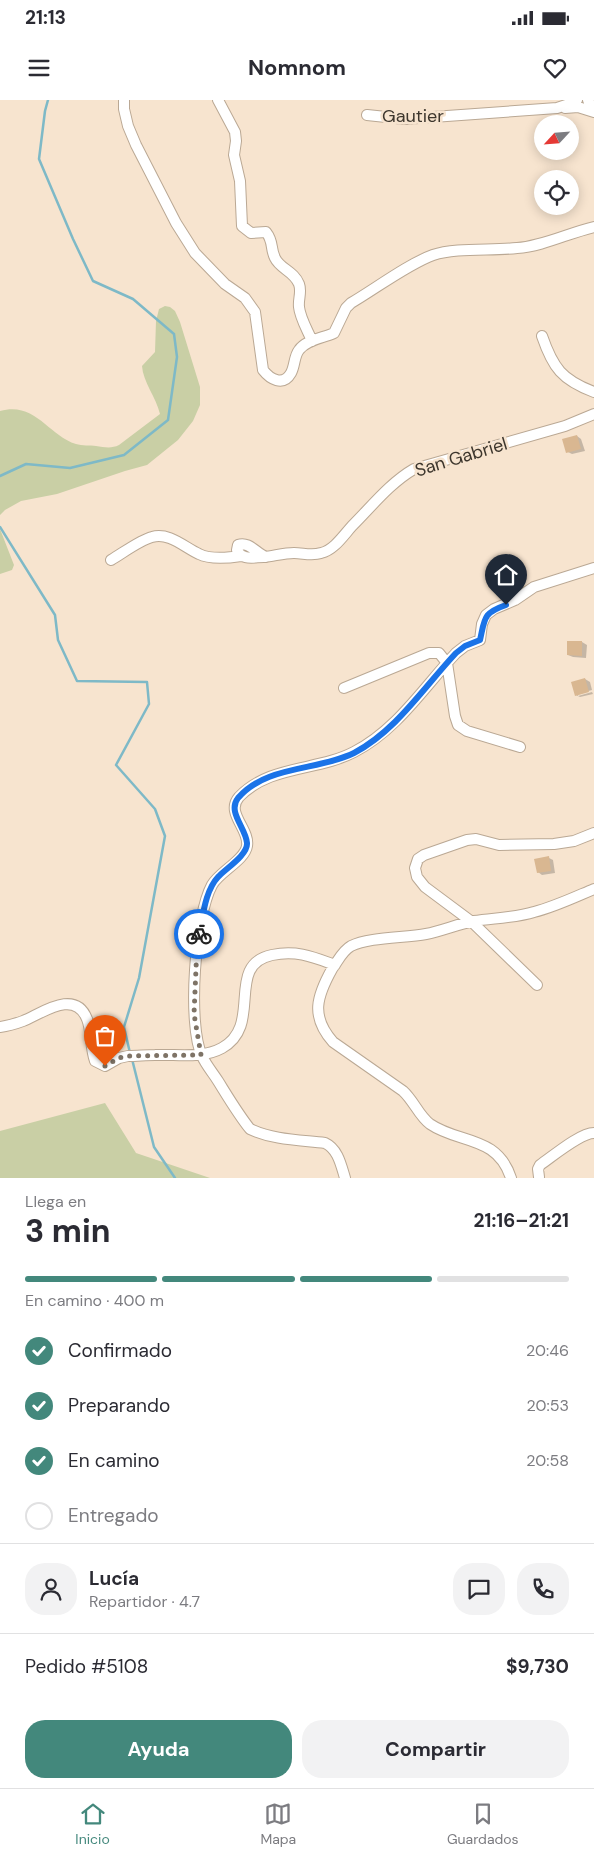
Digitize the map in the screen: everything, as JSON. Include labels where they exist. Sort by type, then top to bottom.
[{"type":"street","points":[[124,100],[128,126],[136,145],[176,223],[195,253],[225,284],[245,298],[255,312],[263,370],[269,378],[278,381],[285,379],[292,372],[299,349],[312,340],[334,334],[346,308],[351,303],[433,255],[446,252],[519,248],[544,243],[573,232],[594,227]]},
{"type":"street","points":[[218,100],[235,132],[234,155],[240,181],[242,226],[251,233],[266,232],[271,238],[273,255],[277,263],[292,274],[299,283],[299,308],[312,340]]},
{"type":"street","name":"Gautier","points":[[367,115],[405,119],[556,108],[577,100]]},
{"type":"street","points":[[588,100],[594,112]]},
{"type":"street","points":[[556,108],[578,107],[594,112]]},
{"type":"street","points":[[542,336],[548,354],[558,370],[575,384],[594,392]]},
{"type":"street","name":"San Gabriel","points":[[111,560],[152,537],[162,536],[171,538],[200,555],[230,558],[241,556],[266,557],[293,553],[312,555],[327,551],[388,488],[414,469],[565,426],[594,414]]},
{"type":"street","points":[[345,1178],[336,1153],[331,1146],[325,1143],[273,1137],[250,1129],[201,1055],[194,1014],[197,946],[204,909],[211,886],[244,853],[247,845],[244,831],[234,811],[234,804],[238,798],[263,780],[345,756],[367,745],[392,725],[446,663],[465,646],[480,640],[482,624],[486,615],[494,609],[516,600],[534,586],[594,568]]},
{"type":"street","points":[[344,688],[429,653],[439,653],[446,663],[458,724],[467,731],[520,747]]},
{"type":"street","points":[[537,985],[472,922],[425,887],[417,877],[415,868],[418,859],[424,855],[466,840],[476,839],[499,845],[554,844],[574,842],[594,833]]},
{"type":"street","points":[[511,1178],[501,1160],[487,1146],[431,1124],[422,1117],[413,1100],[403,1091],[333,1042],[325,1033],[319,1021],[317,1006],[322,988],[341,955],[360,942],[419,935],[472,922],[533,913],[594,888]]},
{"type":"street","points":[[0,1027],[21,1022],[44,1010],[63,1004],[79,1008],[85,1014],[88,1022],[91,1048],[96,1061],[105,1066],[119,1058],[128,1056],[201,1055],[223,1048],[238,1032],[242,1025],[246,982],[252,966],[262,957],[294,952],[335,965]]},
{"type":"street","points":[[539,1177],[538,1169],[540,1165],[580,1138],[594,1133]]},
{"type":"green space","points":[[165,306],[175,311],[180,322],[200,387],[200,405],[193,421],[178,440],[147,465],[57,494],[21,501],[0,515],[0,411],[12,409],[23,411],[41,420],[66,440],[76,444],[108,447],[119,445],[160,414],[142,366],[155,352],[156,321],[159,309]]},
{"type":"green space","points":[[0,529],[14,565],[12,570],[0,574]]},
{"type":"green space","points":[[105,1103],[136,1153],[210,1178],[0,1178],[0,1131]]},
{"type":"building","points":[[577,435],[581,449],[566,453],[562,439]]},
{"type":"building","points":[[567,641],[582,641],[582,656],[567,655]]},
{"type":"building","points":[[585,678],[589,692],[575,696],[571,682]]},
{"type":"building","points":[[549,856],[551,871],[537,873],[534,859]]},
{"type":"waterway","points":[[0,476],[26,464],[70,468],[124,455],[168,420],[177,357],[174,334],[133,299],[93,281],[39,159],[48,100]]},
{"type":"waterway","points":[[0,527],[55,615],[58,640],[77,681],[147,682],[149,704],[116,765],[155,809],[165,836],[139,978],[124,1027],[130,1053]]},
{"type":"waterway","points":[[132,1059],[154,1147],[175,1178]]},
{"type":"way so far","points":[[105,1066],[119,1058],[128,1056],[201,1055],[194,1014],[199,934]]},
{"type":"route","points":[[199,934],[211,886],[244,853],[247,845],[244,831],[234,811],[234,804],[238,798],[263,780],[352,754],[367,745],[392,725],[456,653],[465,646],[480,640],[482,624],[486,615],[494,609],[506,605]]}]
